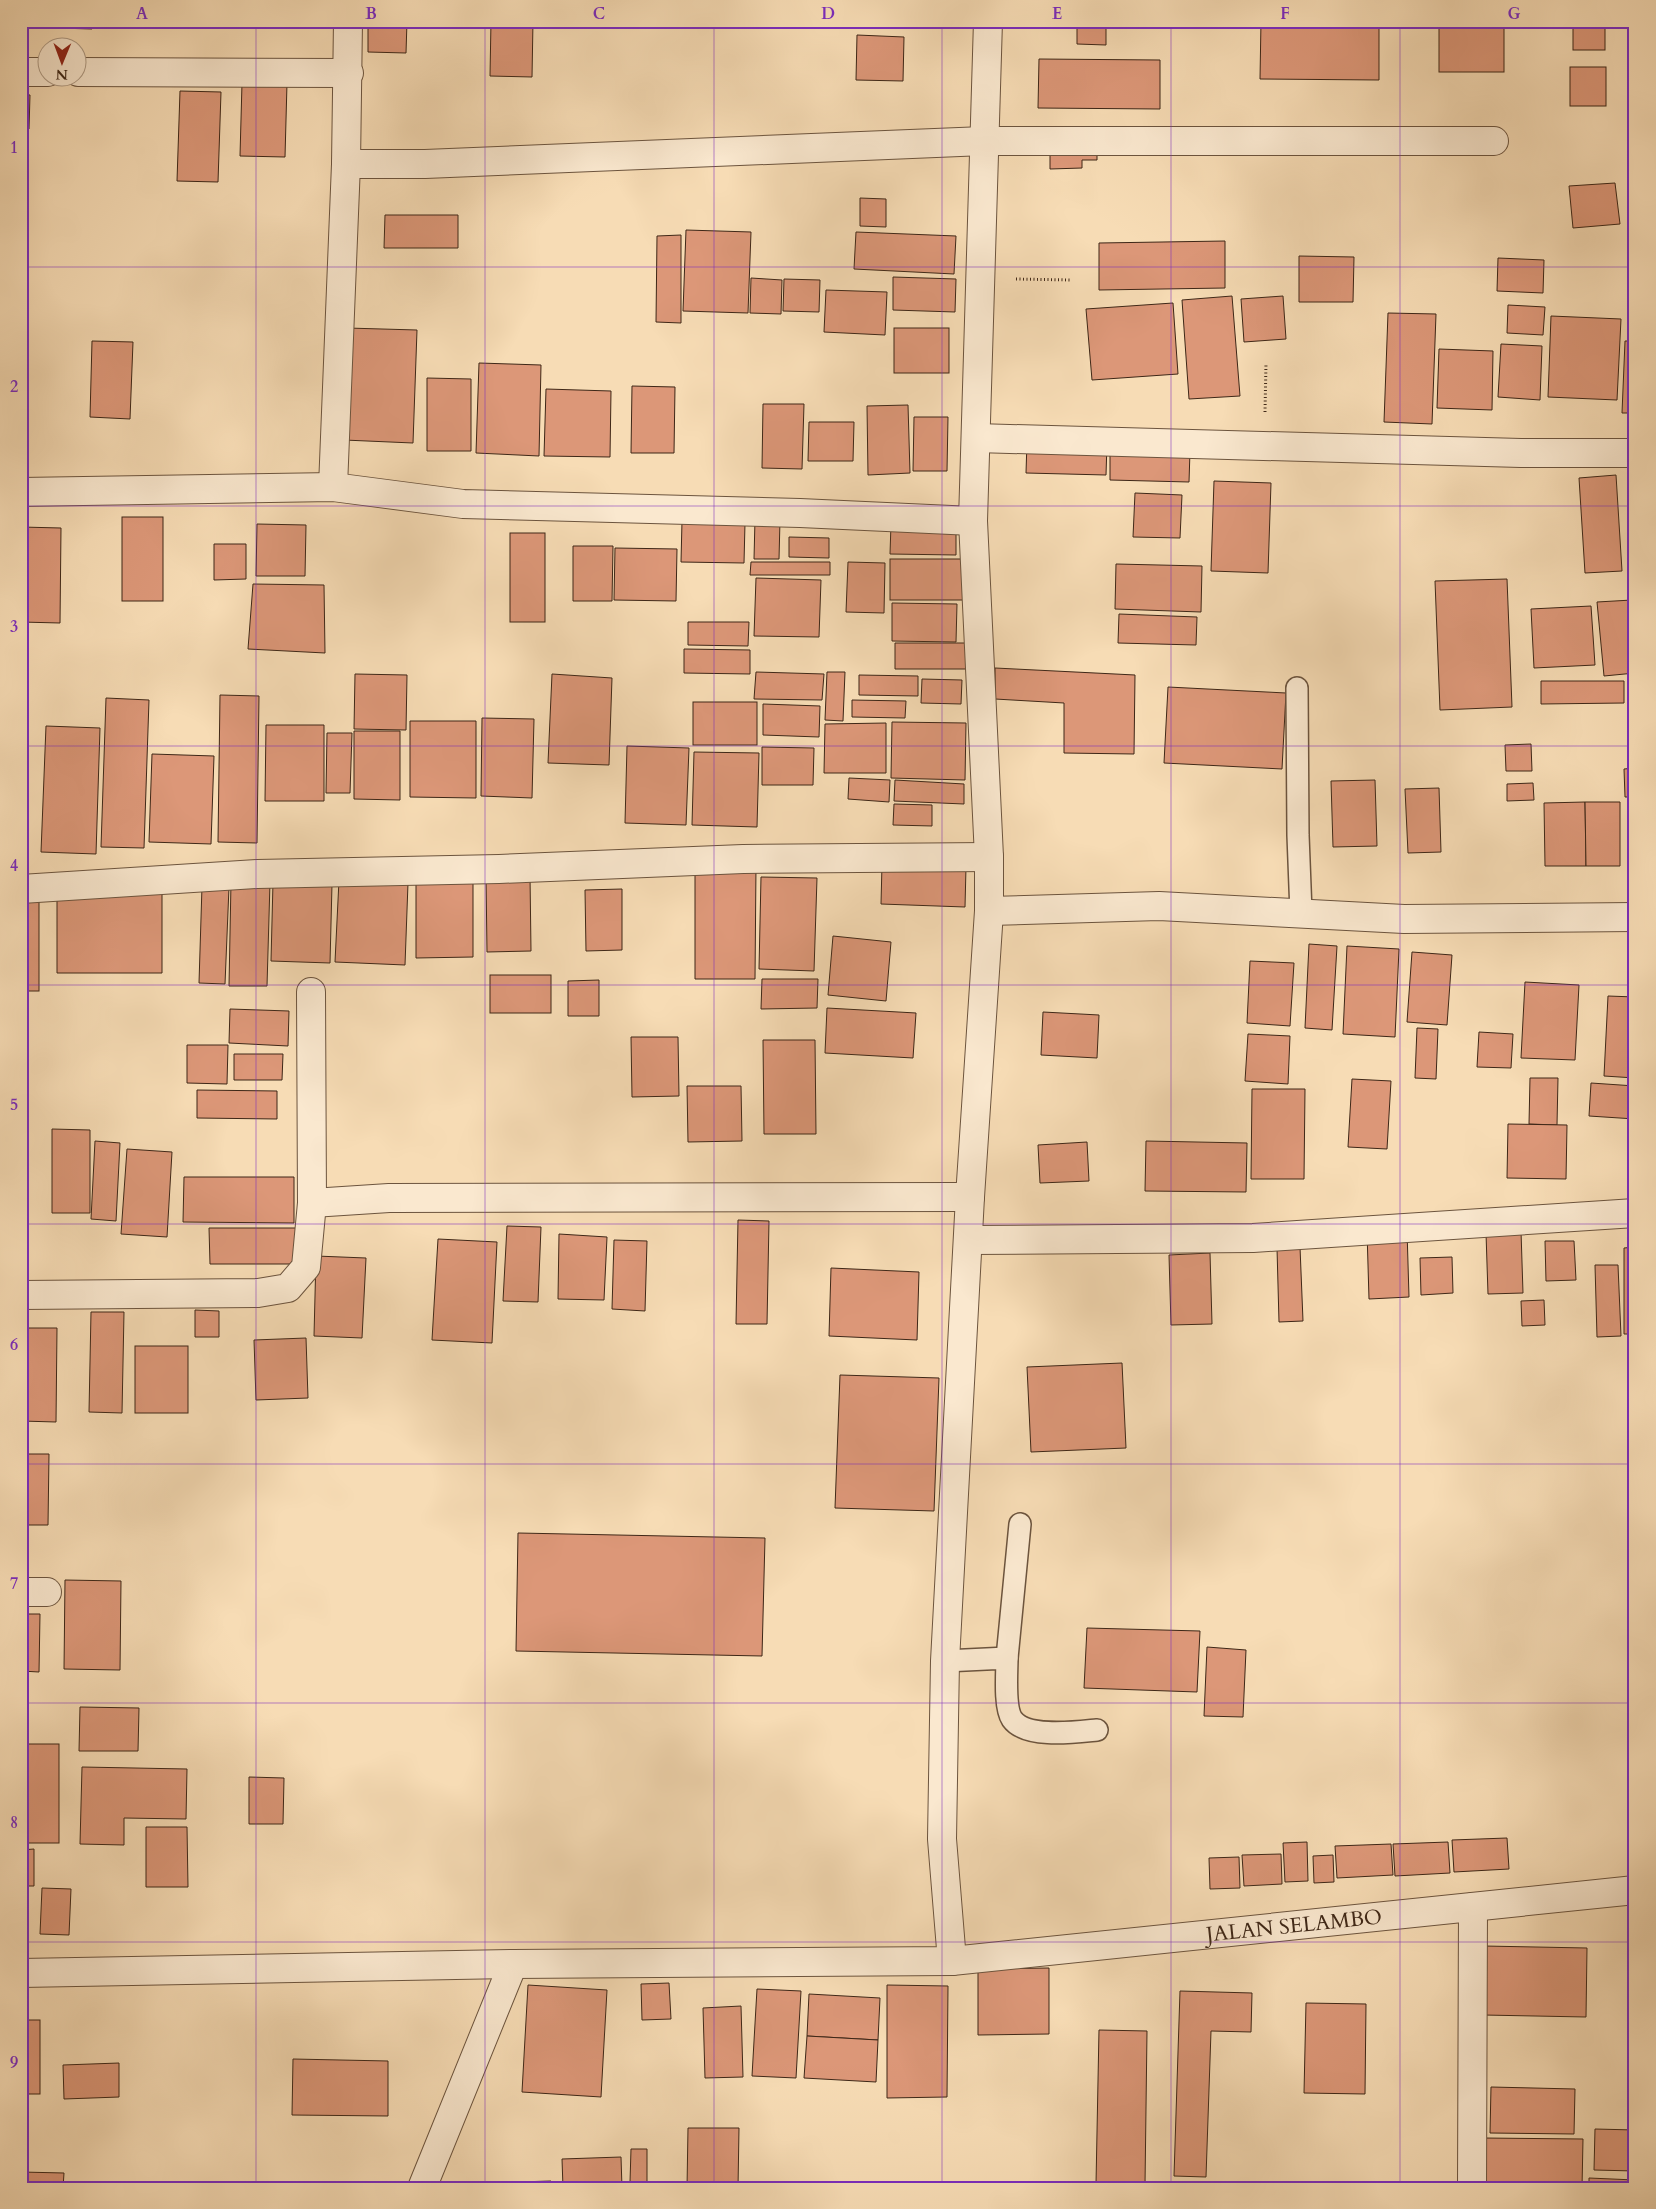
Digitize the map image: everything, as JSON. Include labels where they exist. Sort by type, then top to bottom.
[{"type":"street","points":[[333,487],[349,73],[348,21]]},
{"type":"street","points":[[952,1961],[942,1839],[945,1661],[970,1197],[989,911],[989,857],[974,521],[988,21]]},
{"type":"street","points":[[21,72],[38,72]]},
{"type":"street","points":[[88,72],[349,73]]},
{"type":"street","points":[[346,164],[425,164],[984,141],[1494,141]]},
{"type":"street","points":[[976,438],[1521,452],[1635,453]]},
{"type":"street","points":[[21,492],[333,487],[463,504],[800,513],[974,521]]},
{"type":"street","points":[[21,889],[257,874],[499,869],[743,859],[989,857]]},
{"type":"street","points":[[989,911],[1159,906],[1404,919],[1635,917]]},
{"type":"street","points":[[21,1295],[258,1293],[288,1288],[306,1267],[312,1203],[311,992]]},
{"type":"street","points":[[312,1203],[389,1198],[970,1197]]},
{"type":"street","points":[[968,1240],[1253,1238],[1635,1213]]},
{"type":"street","name":"JALAN SELAMBO","points":[[21,1973],[513,1964],[952,1961],[1084,1949],[1635,1890]]},
{"type":"street","points":[[1472,2188],[1473,1907]]},
{"type":"street","points":[[422,2188],[513,1964]]},
{"type":"lane","points":[[1297,688],[1298,835],[1302,913]]},
{"type":"lane","points":[[1020,1524],[1006,1658],[1007,1690],[1011,1718],[1020,1728],[1068,1733],[1098,1730]]},
{"type":"lane","points":[[945,1661],[1006,1658]]},
{"type":"path","points":[[980,278],[1072,280]]},
{"type":"path","points":[[1264,445],[1266,363]]},
{"type":"building","points":[[23,21],[92,21],[92,29],[23,27]]},
{"type":"building","points":[[368,21],[407,21],[406,53],[368,52]]},
{"type":"building","points":[[491,21],[533,21],[532,77],[490,76]]},
{"type":"building","points":[[1077,21],[1106,21],[1106,45],[1077,44]]},
{"type":"building","points":[[1261,21],[1379,21],[1379,80],[1260,79]]},
{"type":"building","points":[[1439,21],[1504,21],[1504,72],[1439,72]]},
{"type":"building","points":[[1573,21],[1605,21],[1605,50],[1573,50]]},
{"type":"building","points":[[857,35],[904,37],[903,81],[856,80]]},
{"type":"building","points":[[1039,59],[1160,60],[1160,109],[1038,108]]},
{"type":"building","points":[[1570,67],[1606,67],[1606,106],[1570,106]]},
{"type":"building","points":[[242,83],[287,83],[285,157],[240,156]]},
{"type":"building","points":[[180,91],[221,92],[218,182],[177,181]]},
{"type":"building","points":[[21,94],[30,95],[29,129],[21,129]]},
{"type":"building","points":[[1050,143],[1097,143],[1097,160],[1082,160],[1082,168],[1050,169]]},
{"type":"building","points":[[1615,183],[1620,224],[1573,228],[1569,186]]},
{"type":"building","points":[[860,198],[886,199],[886,227],[860,226]]},
{"type":"building","points":[[385,215],[458,215],[458,248],[384,248]]},
{"type":"building","points":[[686,230],[751,232],[748,313],[683,311]]},
{"type":"building","points":[[856,232],[956,236],[954,274],[854,269]]},
{"type":"building","points":[[681,235],[681,323],[656,322],[657,236]]},
{"type":"building","points":[[1225,241],[1225,288],[1099,290],[1099,243]]},
{"type":"building","points":[[1299,256],[1354,257],[1353,302],[1299,302]]},
{"type":"building","points":[[1498,258],[1544,260],[1543,293],[1497,291]]},
{"type":"building","points":[[893,277],[956,279],[955,312],[893,310]]},
{"type":"building","points":[[751,278],[782,280],[781,314],[750,313]]},
{"type":"building","points":[[784,279],[820,280],[819,312],[783,311]]},
{"type":"building","points":[[826,290],[887,292],[885,335],[824,332]]},
{"type":"building","points":[[1232,296],[1240,396],[1189,399],[1182,300]]},
{"type":"building","points":[[1283,296],[1286,339],[1244,342],[1241,299]]},
{"type":"building","points":[[1173,303],[1178,374],[1092,380],[1086,309]]},
{"type":"building","points":[[1508,305],[1545,307],[1543,335],[1507,333]]},
{"type":"building","points":[[1388,313],[1436,314],[1432,424],[1384,422]]},
{"type":"building","points":[[1551,316],[1621,319],[1617,400],[1548,397]]},
{"type":"building","points":[[347,328],[417,330],[413,443],[344,440]]},
{"type":"building","points":[[894,328],[949,328],[949,373],[894,373]]},
{"type":"building","points":[[92,341],[133,342],[130,419],[90,417]]},
{"type":"building","points":[[1625,341],[1635,341],[1635,413],[1622,413]]},
{"type":"building","points":[[1501,344],[1542,346],[1540,400],[1498,397]]},
{"type":"building","points":[[1439,349],[1493,351],[1492,410],[1437,408]]},
{"type":"building","points":[[479,363],[541,365],[539,456],[476,453]]},
{"type":"building","points":[[427,378],[471,379],[471,451],[427,451]]},
{"type":"building","points":[[632,386],[675,387],[674,453],[631,453]]},
{"type":"building","points":[[546,389],[611,391],[610,457],[544,456]]},
{"type":"building","points":[[763,404],[804,404],[802,469],[762,468]]},
{"type":"building","points":[[908,405],[910,473],[868,475],[867,406]]},
{"type":"building","points":[[914,417],[948,417],[947,471],[913,471]]},
{"type":"building","points":[[809,422],[854,422],[853,461],[808,461]]},
{"type":"building","points":[[1027,441],[1107,443],[1106,475],[1026,473]]},
{"type":"building","points":[[1110,448],[1190,451],[1189,482],[1110,480]]},
{"type":"building","points":[[1616,475],[1622,571],[1585,573],[1579,478]]},
{"type":"building","points":[[1214,481],[1271,483],[1268,573],[1211,571]]},
{"type":"building","points":[[1135,493],[1182,495],[1180,538],[1133,537]]},
{"type":"building","points":[[122,517],[163,517],[163,601],[122,601]]},
{"type":"building","points":[[755,519],[780,520],[779,559],[754,559]]},
{"type":"building","points":[[682,521],[745,523],[744,563],[681,562]]},
{"type":"building","points":[[257,524],[306,525],[305,576],[256,576]]},
{"type":"building","points":[[891,524],[956,526],[956,555],[890,554]]},
{"type":"building","points":[[21,527],[61,528],[60,623],[21,622]]},
{"type":"building","points":[[510,533],[545,533],[545,622],[510,622]]},
{"type":"building","points":[[789,537],[829,538],[829,558],[789,557]]},
{"type":"building","points":[[214,544],[246,544],[246,579],[214,580]]},
{"type":"building","points":[[573,546],[613,546],[612,601],[573,601]]},
{"type":"building","points":[[615,548],[677,549],[676,601],[614,600]]},
{"type":"building","points":[[890,559],[969,559],[969,600],[890,600]]},
{"type":"building","points":[[751,562],[830,562],[830,575],[750,575]]},
{"type":"building","points":[[848,562],[885,563],[884,613],[846,612]]},
{"type":"building","points":[[1116,564],[1202,566],[1201,612],[1115,609]]},
{"type":"building","points":[[756,578],[821,580],[819,637],[754,636]]},
{"type":"building","points":[[1507,579],[1512,707],[1440,710],[1435,581]]},
{"type":"building","points":[[253,584],[324,585],[325,653],[248,649]]},
{"type":"building","points":[[1632,600],[1635,673],[1604,676],[1597,602]]},
{"type":"building","points":[[892,603],[957,604],[956,642],[892,641]]},
{"type":"building","points":[[1591,606],[1595,665],[1534,668],[1531,609]]},
{"type":"building","points":[[1119,614],[1197,617],[1196,645],[1118,643]]},
{"type":"building","points":[[688,622],[749,622],[748,646],[688,645]]},
{"type":"building","points":[[895,643],[966,643],[967,669],[895,669]]},
{"type":"building","points":[[684,649],[750,650],[750,674],[684,673]]},
{"type":"building","points":[[995,668],[1135,675],[1134,754],[1064,753],[1064,703],[995,699]]},
{"type":"building","points":[[756,672],[824,674],[822,700],[754,699]]},
{"type":"building","points":[[827,672],[845,672],[843,721],[825,720]]},
{"type":"building","points":[[355,674],[407,675],[406,730],[354,729]]},
{"type":"building","points":[[552,674],[612,678],[609,765],[548,763]]},
{"type":"building","points":[[859,675],[918,676],[918,696],[859,695]]},
{"type":"building","points":[[922,679],[962,680],[961,704],[921,703]]},
{"type":"building","points":[[1541,681],[1624,681],[1624,703],[1541,704]]},
{"type":"building","points":[[1168,687],[1286,693],[1282,769],[1164,763]]},
{"type":"building","points":[[220,695],[259,696],[257,843],[218,842]]},
{"type":"building","points":[[106,698],[149,700],[144,848],[101,847]]},
{"type":"building","points":[[852,700],[906,701],[905,718],[852,717]]},
{"type":"building","points":[[693,702],[757,702],[757,745],[693,745]]},
{"type":"building","points":[[763,704],[820,706],[819,737],[763,735]]},
{"type":"building","points":[[482,718],[534,719],[532,798],[481,796]]},
{"type":"building","points":[[410,721],[476,721],[476,798],[410,797]]},
{"type":"building","points":[[892,722],[966,723],[965,780],[891,778]]},
{"type":"building","points":[[886,723],[886,773],[824,773],[825,724]]},
{"type":"building","points":[[266,725],[324,725],[324,801],[265,801]]},
{"type":"building","points":[[46,726],[100,728],[96,854],[41,852]]},
{"type":"building","points":[[354,731],[400,731],[400,800],[354,799]]},
{"type":"building","points":[[327,733],[352,733],[350,793],[326,793]]},
{"type":"building","points":[[1531,744],[1532,771],[1506,771],[1505,745]]},
{"type":"building","points":[[627,746],[689,748],[686,825],[625,823]]},
{"type":"building","points":[[762,747],[814,748],[813,785],[762,785]]},
{"type":"building","points":[[694,752],[759,753],[757,827],[692,825]]},
{"type":"building","points":[[152,754],[214,756],[211,844],[149,842]]},
{"type":"building","points":[[1635,768],[1635,797],[1625,797],[1624,769]]},
{"type":"building","points":[[849,778],[890,780],[889,802],[848,799]]},
{"type":"building","points":[[895,780],[964,784],[964,804],[894,801]]},
{"type":"building","points":[[1375,780],[1377,846],[1333,847],[1331,781]]},
{"type":"building","points":[[1533,783],[1534,800],[1507,801],[1507,784]]},
{"type":"building","points":[[1439,788],[1441,852],[1408,853],[1405,789]]},
{"type":"building","points":[[1585,802],[1586,866],[1545,866],[1544,803]]},
{"type":"building","points":[[1585,802],[1620,802],[1620,866],[1586,866]]},
{"type":"building","points":[[894,804],[932,805],[932,826],[893,825]]},
{"type":"building","points":[[882,864],[966,867],[965,907],[881,904]]},
{"type":"building","points":[[695,866],[756,866],[755,979],[695,979]]},
{"type":"building","points":[[530,876],[531,951],[487,952],[486,877]]},
{"type":"building","points":[[761,877],[817,878],[814,971],[759,969]]},
{"type":"building","points":[[416,879],[473,879],[473,957],[416,958]]},
{"type":"building","points":[[339,880],[408,883],[405,965],[335,962]]},
{"type":"building","points":[[231,882],[270,882],[267,986],[229,986]]},
{"type":"building","points":[[273,882],[332,884],[330,963],[271,961]]},
{"type":"building","points":[[202,886],[229,887],[225,984],[199,983]]},
{"type":"building","points":[[57,888],[162,889],[162,973],[57,973]]},
{"type":"building","points":[[622,889],[622,950],[586,951],[585,890]]},
{"type":"building","points":[[21,899],[39,899],[39,991],[21,991]]},
{"type":"building","points":[[833,936],[891,942],[886,1001],[828,995]]},
{"type":"building","points":[[1309,944],[1337,946],[1332,1030],[1305,1028]]},
{"type":"building","points":[[1347,946],[1399,949],[1395,1037],[1343,1034]]},
{"type":"building","points":[[1412,952],[1452,955],[1447,1025],[1407,1022]]},
{"type":"building","points":[[1250,961],[1294,963],[1290,1026],[1247,1023]]},
{"type":"building","points":[[490,975],[551,975],[551,1013],[490,1013]]},
{"type":"building","points":[[762,979],[818,979],[817,1008],[761,1009]]},
{"type":"building","points":[[599,980],[599,1016],[568,1016],[568,981]]},
{"type":"building","points":[[1525,982],[1579,985],[1575,1060],[1521,1058]]},
{"type":"building","points":[[1608,996],[1635,997],[1635,1078],[1604,1076]]},
{"type":"building","points":[[827,1008],[916,1013],[913,1058],[825,1053]]},
{"type":"building","points":[[230,1009],[289,1011],[288,1046],[229,1043]]},
{"type":"building","points":[[1043,1012],[1099,1015],[1097,1058],[1041,1055]]},
{"type":"building","points":[[1417,1028],[1438,1029],[1436,1079],[1415,1078]]},
{"type":"building","points":[[1479,1032],[1513,1034],[1511,1068],[1477,1067]]},
{"type":"building","points":[[1248,1034],[1290,1036],[1288,1084],[1245,1081]]},
{"type":"building","points":[[631,1037],[678,1037],[679,1096],[632,1097]]},
{"type":"building","points":[[763,1040],[815,1040],[816,1134],[764,1134]]},
{"type":"building","points":[[187,1045],[228,1045],[227,1084],[187,1083]]},
{"type":"building","points":[[234,1054],[283,1054],[282,1080],[234,1080]]},
{"type":"building","points":[[1530,1078],[1558,1078],[1557,1125],[1529,1124]]},
{"type":"building","points":[[1352,1079],[1391,1081],[1387,1149],[1348,1147]]},
{"type":"building","points":[[1591,1083],[1635,1086],[1635,1119],[1589,1116]]},
{"type":"building","points":[[687,1086],[741,1086],[742,1141],[688,1142]]},
{"type":"building","points":[[1252,1089],[1305,1089],[1304,1179],[1251,1179]]},
{"type":"building","points":[[197,1090],[277,1091],[277,1119],[197,1118]]},
{"type":"building","points":[[1508,1124],[1567,1125],[1566,1179],[1507,1178]]},
{"type":"building","points":[[52,1129],[90,1130],[90,1213],[52,1213]]},
{"type":"building","points":[[95,1141],[120,1143],[116,1221],[91,1219]]},
{"type":"building","points":[[1146,1141],[1247,1143],[1246,1192],[1145,1191]]},
{"type":"building","points":[[1087,1142],[1089,1181],[1040,1183],[1038,1145]]},
{"type":"building","points":[[127,1149],[172,1152],[167,1237],[121,1234]]},
{"type":"building","points":[[184,1177],[294,1177],[294,1223],[183,1222]]},
{"type":"building","points":[[738,1220],[769,1221],[767,1324],[736,1324]]},
{"type":"building","points":[[507,1226],[541,1227],[538,1302],[503,1301]]},
{"type":"building","points":[[209,1228],[300,1228],[300,1264],[210,1264]]},
{"type":"building","points":[[1407,1230],[1409,1297],[1369,1299],[1367,1231]]},
{"type":"building","points":[[1521,1231],[1523,1293],[1488,1294],[1486,1233]]},
{"type":"building","points":[[559,1234],[607,1237],[604,1300],[558,1299]]},
{"type":"building","points":[[438,1239],[497,1242],[492,1343],[432,1340]]},
{"type":"building","points":[[614,1240],[647,1241],[645,1311],[612,1309]]},
{"type":"building","points":[[1545,1241],[1574,1241],[1576,1280],[1546,1281]]},
{"type":"building","points":[[1300,1247],[1303,1321],[1279,1322],[1277,1248]]},
{"type":"building","points":[[1635,1247],[1635,1334],[1624,1334],[1624,1248]]},
{"type":"building","points":[[1210,1253],[1212,1324],[1171,1325],[1169,1255]]},
{"type":"building","points":[[316,1256],[366,1258],[362,1338],[314,1336]]},
{"type":"building","points":[[1452,1257],[1453,1293],[1421,1295],[1420,1258]]},
{"type":"building","points":[[1595,1265],[1618,1265],[1621,1336],[1597,1337]]},
{"type":"building","points":[[831,1268],[919,1272],[917,1340],[829,1336]]},
{"type":"building","points":[[1544,1300],[1545,1325],[1522,1326],[1521,1301]]},
{"type":"building","points":[[195,1310],[219,1311],[219,1337],[195,1337]]},
{"type":"building","points":[[91,1312],[124,1312],[122,1413],[89,1412]]},
{"type":"building","points":[[21,1328],[57,1328],[56,1422],[21,1421]]},
{"type":"building","points":[[306,1338],[308,1398],[256,1400],[254,1340]]},
{"type":"building","points":[[135,1346],[188,1346],[188,1413],[135,1413]]},
{"type":"building","points":[[1122,1363],[1126,1448],[1031,1452],[1027,1367]]},
{"type":"building","points":[[840,1375],[939,1378],[934,1511],[835,1508]]},
{"type":"building","points":[[21,1454],[49,1454],[48,1525],[21,1525]]},
{"type":"building","points":[[518,1533],[765,1538],[762,1656],[516,1651]]},
{"type":"building","points":[[65,1580],[121,1581],[120,1670],[64,1669]]},
{"type":"building","points":[[21,1614],[40,1614],[39,1672],[21,1671]]},
{"type":"building","points":[[1087,1628],[1200,1631],[1197,1692],[1084,1688]]},
{"type":"building","points":[[1207,1647],[1246,1650],[1243,1717],[1204,1716]]},
{"type":"building","points":[[80,1707],[139,1708],[138,1751],[79,1751]]},
{"type":"building","points":[[21,1744],[59,1744],[59,1843],[21,1843]]},
{"type":"building","points":[[82,1767],[187,1769],[186,1819],[124,1818],[124,1845],[80,1844]]},
{"type":"building","points":[[249,1777],[284,1778],[283,1824],[249,1824]]},
{"type":"building","points":[[146,1827],[187,1827],[188,1887],[146,1887]]},
{"type":"building","points":[[1507,1838],[1509,1869],[1454,1872],[1452,1840]]},
{"type":"building","points":[[1307,1842],[1308,1881],[1285,1882],[1283,1843]]},
{"type":"building","points":[[1448,1842],[1450,1873],[1395,1876],[1393,1844]]},
{"type":"building","points":[[1391,1844],[1393,1875],[1337,1878],[1335,1846]]},
{"type":"building","points":[[34,1849],[34,1886],[21,1886],[21,1850]]},
{"type":"building","points":[[1281,1854],[1282,1884],[1244,1886],[1242,1855]]},
{"type":"building","points":[[1333,1855],[1334,1882],[1314,1883],[1313,1856]]},
{"type":"building","points":[[1239,1857],[1240,1888],[1210,1889],[1209,1858]]},
{"type":"building","points":[[42,1888],[71,1889],[69,1935],[40,1934]]},
{"type":"building","points":[[1484,1946],[1587,1948],[1586,2017],[1483,2015]]},
{"type":"building","points":[[1049,1968],[1049,2034],[978,2035],[978,1969]]},
{"type":"building","points":[[669,1983],[671,2019],[642,2020],[641,1984]]},
{"type":"building","points":[[528,1985],[607,1990],[601,2097],[522,2092]]},
{"type":"building","points":[[887,1985],[948,1986],[947,2097],[887,2098]]},
{"type":"building","points":[[757,1989],[801,1991],[796,2078],[752,2076]]},
{"type":"building","points":[[1180,1991],[1252,1993],[1251,2032],[1211,2031],[1206,2177],[1174,2176]]},
{"type":"building","points":[[809,1994],[880,1998],[878,2040],[807,2036]]},
{"type":"building","points":[[1306,2003],[1366,2004],[1365,2094],[1304,2093]]},
{"type":"building","points":[[741,2006],[743,2077],[705,2078],[703,2008]]},
{"type":"building","points":[[21,2020],[40,2020],[40,2094],[21,2094]]},
{"type":"building","points":[[1099,2030],[1147,2031],[1145,2185],[1096,2184]]},
{"type":"building","points":[[807,2036],[878,2040],[876,2082],[804,2078]]},
{"type":"building","points":[[293,2059],[388,2061],[388,2116],[292,2115]]},
{"type":"building","points":[[119,2063],[119,2097],[64,2099],[63,2065]]},
{"type":"building","points":[[1491,2087],[1575,2089],[1574,2134],[1490,2133]]},
{"type":"building","points":[[688,2128],[739,2128],[738,2188],[687,2188]]},
{"type":"building","points":[[1595,2129],[1635,2130],[1635,2171],[1594,2170]]},
{"type":"building","points":[[1483,2138],[1583,2139],[1582,2188],[1483,2188]]},
{"type":"building","points":[[631,2149],[647,2149],[647,2182],[630,2182]]},
{"type":"building","points":[[621,2157],[622,2188],[563,2188],[562,2159]]},
{"type":"building","points":[[21,2172],[64,2173],[63,2188],[21,2188]]},
{"type":"building","points":[[1589,2178],[1635,2180],[1635,2188],[1589,2188]]},
{"type":"building","points":[[551,2181],[551,2188],[486,2188],[486,2183]]}]
